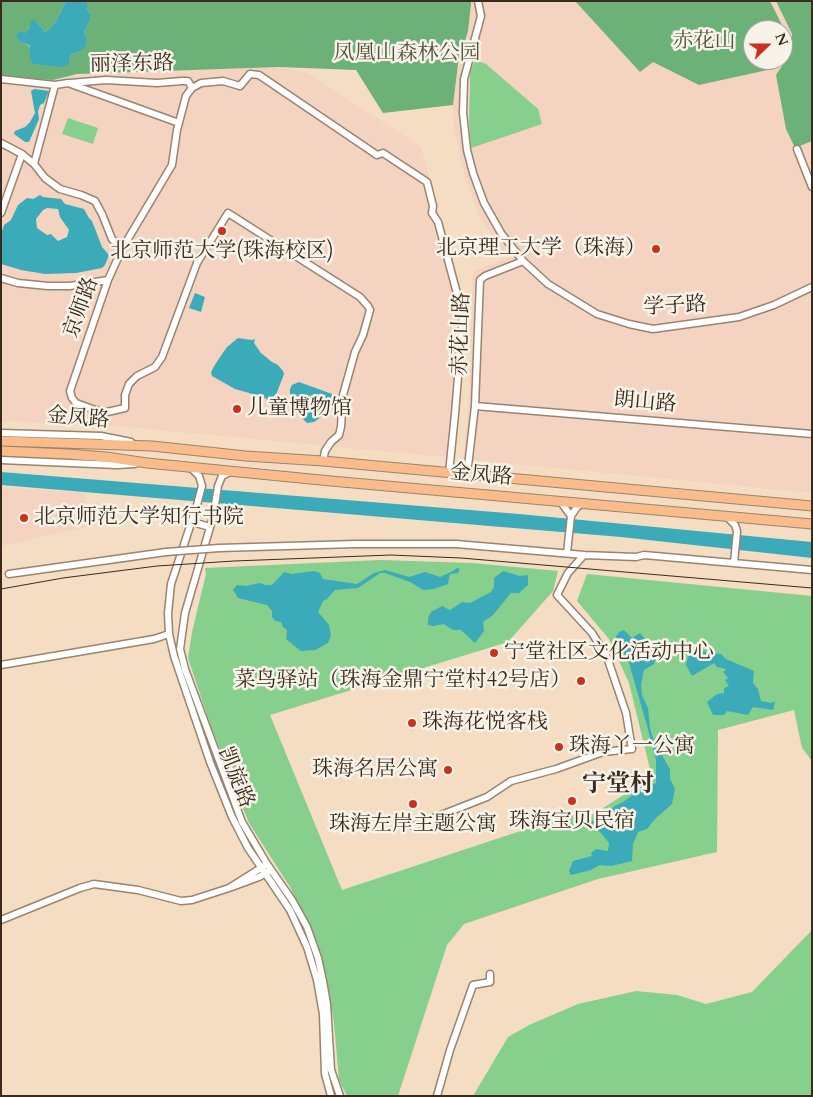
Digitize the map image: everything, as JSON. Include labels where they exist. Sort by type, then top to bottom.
[{"type":"highway","name":"金凤路","points":[[1,441],[152,446],[812,506]]},
{"type":"highway","name":"金凤路","points":[[1,451],[106,457],[147,463],[812,524]]},
{"type":"street","points":[[478,1],[481,16],[464,79],[463,113],[467,150],[484,203],[501,233],[523,261]]},
{"type":"street","points":[[192,88],[201,83],[223,81],[240,86],[250,74],[259,75],[377,156],[382,153],[428,182],[434,206],[432,213],[438,222],[463,316],[456,414],[449,473]]},
{"type":"street","points":[[1,78],[55,86],[68,83],[179,123]]},
{"type":"street","name":"丽泽东路","points":[[68,83],[106,80],[157,83],[188,81],[192,88]]},
{"type":"street","points":[[34,164],[55,86]]},
{"type":"street","name":"京师路","points":[[192,88],[186,96],[172,165],[122,249],[108,280],[70,391],[72,398],[76,403],[95,410],[107,412],[125,408],[125,395],[129,384],[137,376],[155,367],[162,357],[197,263],[228,213],[360,297],[370,310],[355,352],[343,395],[339,435],[330,442],[325,450],[323,461]]},
{"type":"street","points":[[1,143],[22,154],[34,164],[45,178],[60,189],[95,201],[112,239],[122,249]]},
{"type":"street","points":[[797,150],[812,187]]},
{"type":"street","points":[[1,213],[22,154]]},
{"type":"street","name":"学子路","points":[[523,261],[548,284],[598,314],[653,329],[739,317],[774,305],[812,287]]},
{"type":"street","name":"赤花山路","points":[[467,475],[475,406],[480,280],[485,276],[523,261]]},
{"type":"street","points":[[1,278],[18,283],[48,286],[70,286],[108,280]]},
{"type":"street","name":"朗山路","points":[[475,406],[812,434]]},
{"type":"street","name":"金凤路","points":[[1,433],[101,436],[152,446]]},
{"type":"street","name":"金凤路","points":[[1,460],[117,466],[147,463]]},
{"type":"street","name":"凯旋路","points":[[187,466],[200,476],[202,486],[172,584],[168,613],[169,634],[174,656],[210,762],[232,817],[248,848],[267,868],[292,900],[307,927],[318,958],[327,1004],[331,1070],[340,1096]]},
{"type":"street","name":"凯旋路","points":[[234,471],[222,476],[218,486],[216,504],[185,613],[180,649],[185,669],[233,802],[290,910],[307,947],[317,980],[323,1014],[325,1074],[332,1096]]},
{"type":"street","points":[[560,501],[572,516]]},
{"type":"street","points":[[567,554],[572,516],[577,507],[586,503]]},
{"type":"street","points":[[725,515],[735,525],[737,532],[734,563]]},
{"type":"street","points":[[737,532],[742,524],[753,518]]},
{"type":"street","points":[[192,522],[210,527]]},
{"type":"street","points":[[9,574],[166,552],[219,548],[356,544],[456,544],[584,555],[636,557],[644,555],[812,570]]},
{"type":"street","points":[[413,826],[487,797],[511,781],[556,769],[603,752],[632,749],[626,713],[607,657],[592,633],[557,594],[568,573],[584,555]]},
{"type":"street","points":[[1,665],[154,640],[169,634]]},
{"type":"street","points":[[1,920],[94,884],[138,890],[181,901],[192,900],[229,888],[267,868]]},
{"type":"street","points":[[437,1096],[450,1050],[473,985],[490,982],[490,974]]},
{"type":"shaded area","name":"北京理工大学（珠海）","points":[[391,1],[812,1],[812,493],[463,459],[469,402],[473,272],[507,257],[480,218],[463,170],[454,126],[453,105],[458,64]]},
{"type":"shaded area","name":"北京师范大学(珠海校区)","points":[[279,67],[308,73],[421,147],[466,315],[461,399],[454,458],[117,426],[1,421],[1,75],[53,80],[77,74]]},
{"type":"shaded area","points":[[1,487],[85,493],[86,527],[1,546]]},
{"type":"green space","name":"凤凰山森林公园","points":[[1,1],[66,1],[56,21],[45,32],[37,22],[30,23],[30,28],[24,33],[22,43],[30,48],[30,58],[69,59],[72,54],[79,52],[87,38],[84,32],[90,21],[90,14],[87,8],[87,1],[471,1],[471,4],[468,31],[458,64],[453,105],[383,113],[356,70],[279,67],[77,74],[53,80],[1,75]]},
{"type":"green space","name":"赤花山","points":[[575,1],[770,1],[780,20],[743,20],[743,70],[767,70],[699,85],[653,62],[640,72]]},
{"type":"green space","points":[[776,1],[812,1],[812,141],[795,148],[786,129],[776,75],[779,70],[793,70],[793,20],[785,20]]},
{"type":"green space","points":[[475,60],[486,64],[538,109],[542,124],[471,148],[469,119],[470,73]]},
{"type":"green space","points":[[68,118],[98,128],[93,144],[62,134]]},
{"type":"green space","points":[[380,560],[472,563],[558,571],[553,591],[508,642],[270,715],[342,890],[569,815],[592,815],[652,777],[629,683],[609,639],[577,601],[587,574],[812,596],[812,761],[802,748],[794,710],[718,730],[717,852],[598,879],[464,924],[447,945],[398,1096],[347,1096],[339,1080],[334,1023],[326,975],[313,935],[290,887],[249,823],[211,727],[188,658],[192,632],[206,574],[205,568]]},
{"type":"green space","points":[[812,930],[812,1096],[473,1096],[508,1037],[529,1025],[578,1004],[636,991],[677,995],[706,1004],[752,992]]},
{"type":"water","points":[[66,1],[87,1],[90,21],[84,32],[87,38],[85,47],[79,52],[72,54],[69,64],[62,67],[33,64],[30,58],[29,45],[22,43],[16,37],[19,31],[24,33],[30,28],[30,23],[33,20],[45,32],[56,21]]},
{"type":"water","points":[[34,89],[49,91],[44,103],[40,105],[39,119],[29,142],[25,142],[14,134],[15,131],[25,127],[30,122],[35,113],[31,91]]},
{"type":"water","points":[[40,195],[61,199],[65,204],[84,209],[92,221],[102,247],[109,255],[105,265],[102,268],[76,273],[45,274],[1,264],[1,234],[4,225],[11,220],[18,205],[27,198],[33,199]],"holes":[[[47,208],[58,209],[60,217],[69,230],[67,237],[58,241],[51,234],[47,235],[37,228],[36,219]]]},
{"type":"water","points":[[195,293],[205,297],[201,312],[189,308]]},
{"type":"water","points":[[238,338],[255,339],[254,343],[261,353],[283,371],[284,374],[274,400],[268,400],[235,389],[212,376],[211,372],[216,363],[227,347]]},
{"type":"water","points":[[299,382],[335,395],[335,407],[314,422],[307,423],[295,411],[296,402],[294,398],[290,398],[292,385]]},
{"type":"water","points":[[1,472],[519,514],[812,542],[812,558],[621,537],[1,485]]},
{"type":"water","points":[[457,568],[460,569],[458,573],[450,574],[448,584],[434,589],[423,590],[410,582],[380,573],[358,588],[335,590],[323,601],[318,612],[329,625],[331,635],[328,643],[315,650],[301,651],[286,639],[287,630],[281,622],[275,621],[272,617],[272,611],[267,605],[238,598],[233,590],[237,585],[246,586],[260,583],[272,585],[284,572],[292,574],[314,571],[320,573],[323,579],[357,584],[374,573],[385,570],[409,577],[425,572],[440,577]]},
{"type":"water","points":[[503,571],[520,576],[528,575],[528,585],[519,593],[511,593],[493,615],[483,622],[484,631],[475,643],[461,630],[453,630],[444,624],[428,625],[428,618],[431,612],[442,606],[450,610],[462,602],[470,603],[491,592],[494,587],[494,578]]},
{"type":"water","points":[[624,630],[632,638],[640,633],[650,645],[656,657],[654,664],[644,670],[641,685],[642,695],[648,708],[650,728],[655,745],[670,769],[670,779],[675,789],[672,804],[647,829],[638,832],[633,844],[632,861],[611,866],[600,865],[591,870],[571,875],[569,871],[573,861],[592,856],[591,853],[596,849],[608,851],[609,843],[601,833],[592,826],[581,824],[598,819],[643,787],[656,783],[656,760],[646,722],[629,663],[615,638],[619,632]]},
{"type":"water","points":[[694,650],[721,654],[726,659],[754,671],[753,683],[758,689],[761,701],[771,703],[775,701],[773,710],[753,707],[748,715],[727,711],[724,715],[713,715],[707,702],[717,694],[724,693],[724,688],[729,686],[725,680],[728,678],[723,672],[726,669],[717,667],[714,663],[692,676],[686,665],[688,657]]},
{"type":"railway","points":[[1,589],[63,578],[157,566],[391,555],[461,558],[812,588]]},
{"type":"place","name":"北京师范大学(珠海校区)","points":[[222,231]]},
{"type":"place","name":"北京理工大学（珠海）","points":[[656,249]]},
{"type":"place","name":"儿童博物馆","points":[[237,409]]},
{"type":"place","name":"北京师范大学知行书院","points":[[24,518]]},
{"type":"place","name":"宁堂社区文化活动中心","points":[[494,653]]},
{"type":"place","name":"菜鸟驿站（珠海金鼎宁堂村42号店）","points":[[581,681]]},
{"type":"place","name":"珠海花悦客栈","points":[[412,723]]},
{"type":"place","name":"珠海丫一公寓","points":[[559,747]]},
{"type":"place","name":"珠海名居公寓","points":[[448,770]]},
{"type":"place","name":"珠海宝贝民宿","points":[[572,801]]},
{"type":"place","name":"珠海左岸主题公寓","points":[[413,804]]},
{"type":"district","name":"宁堂村","points":[[618,785]]}]
